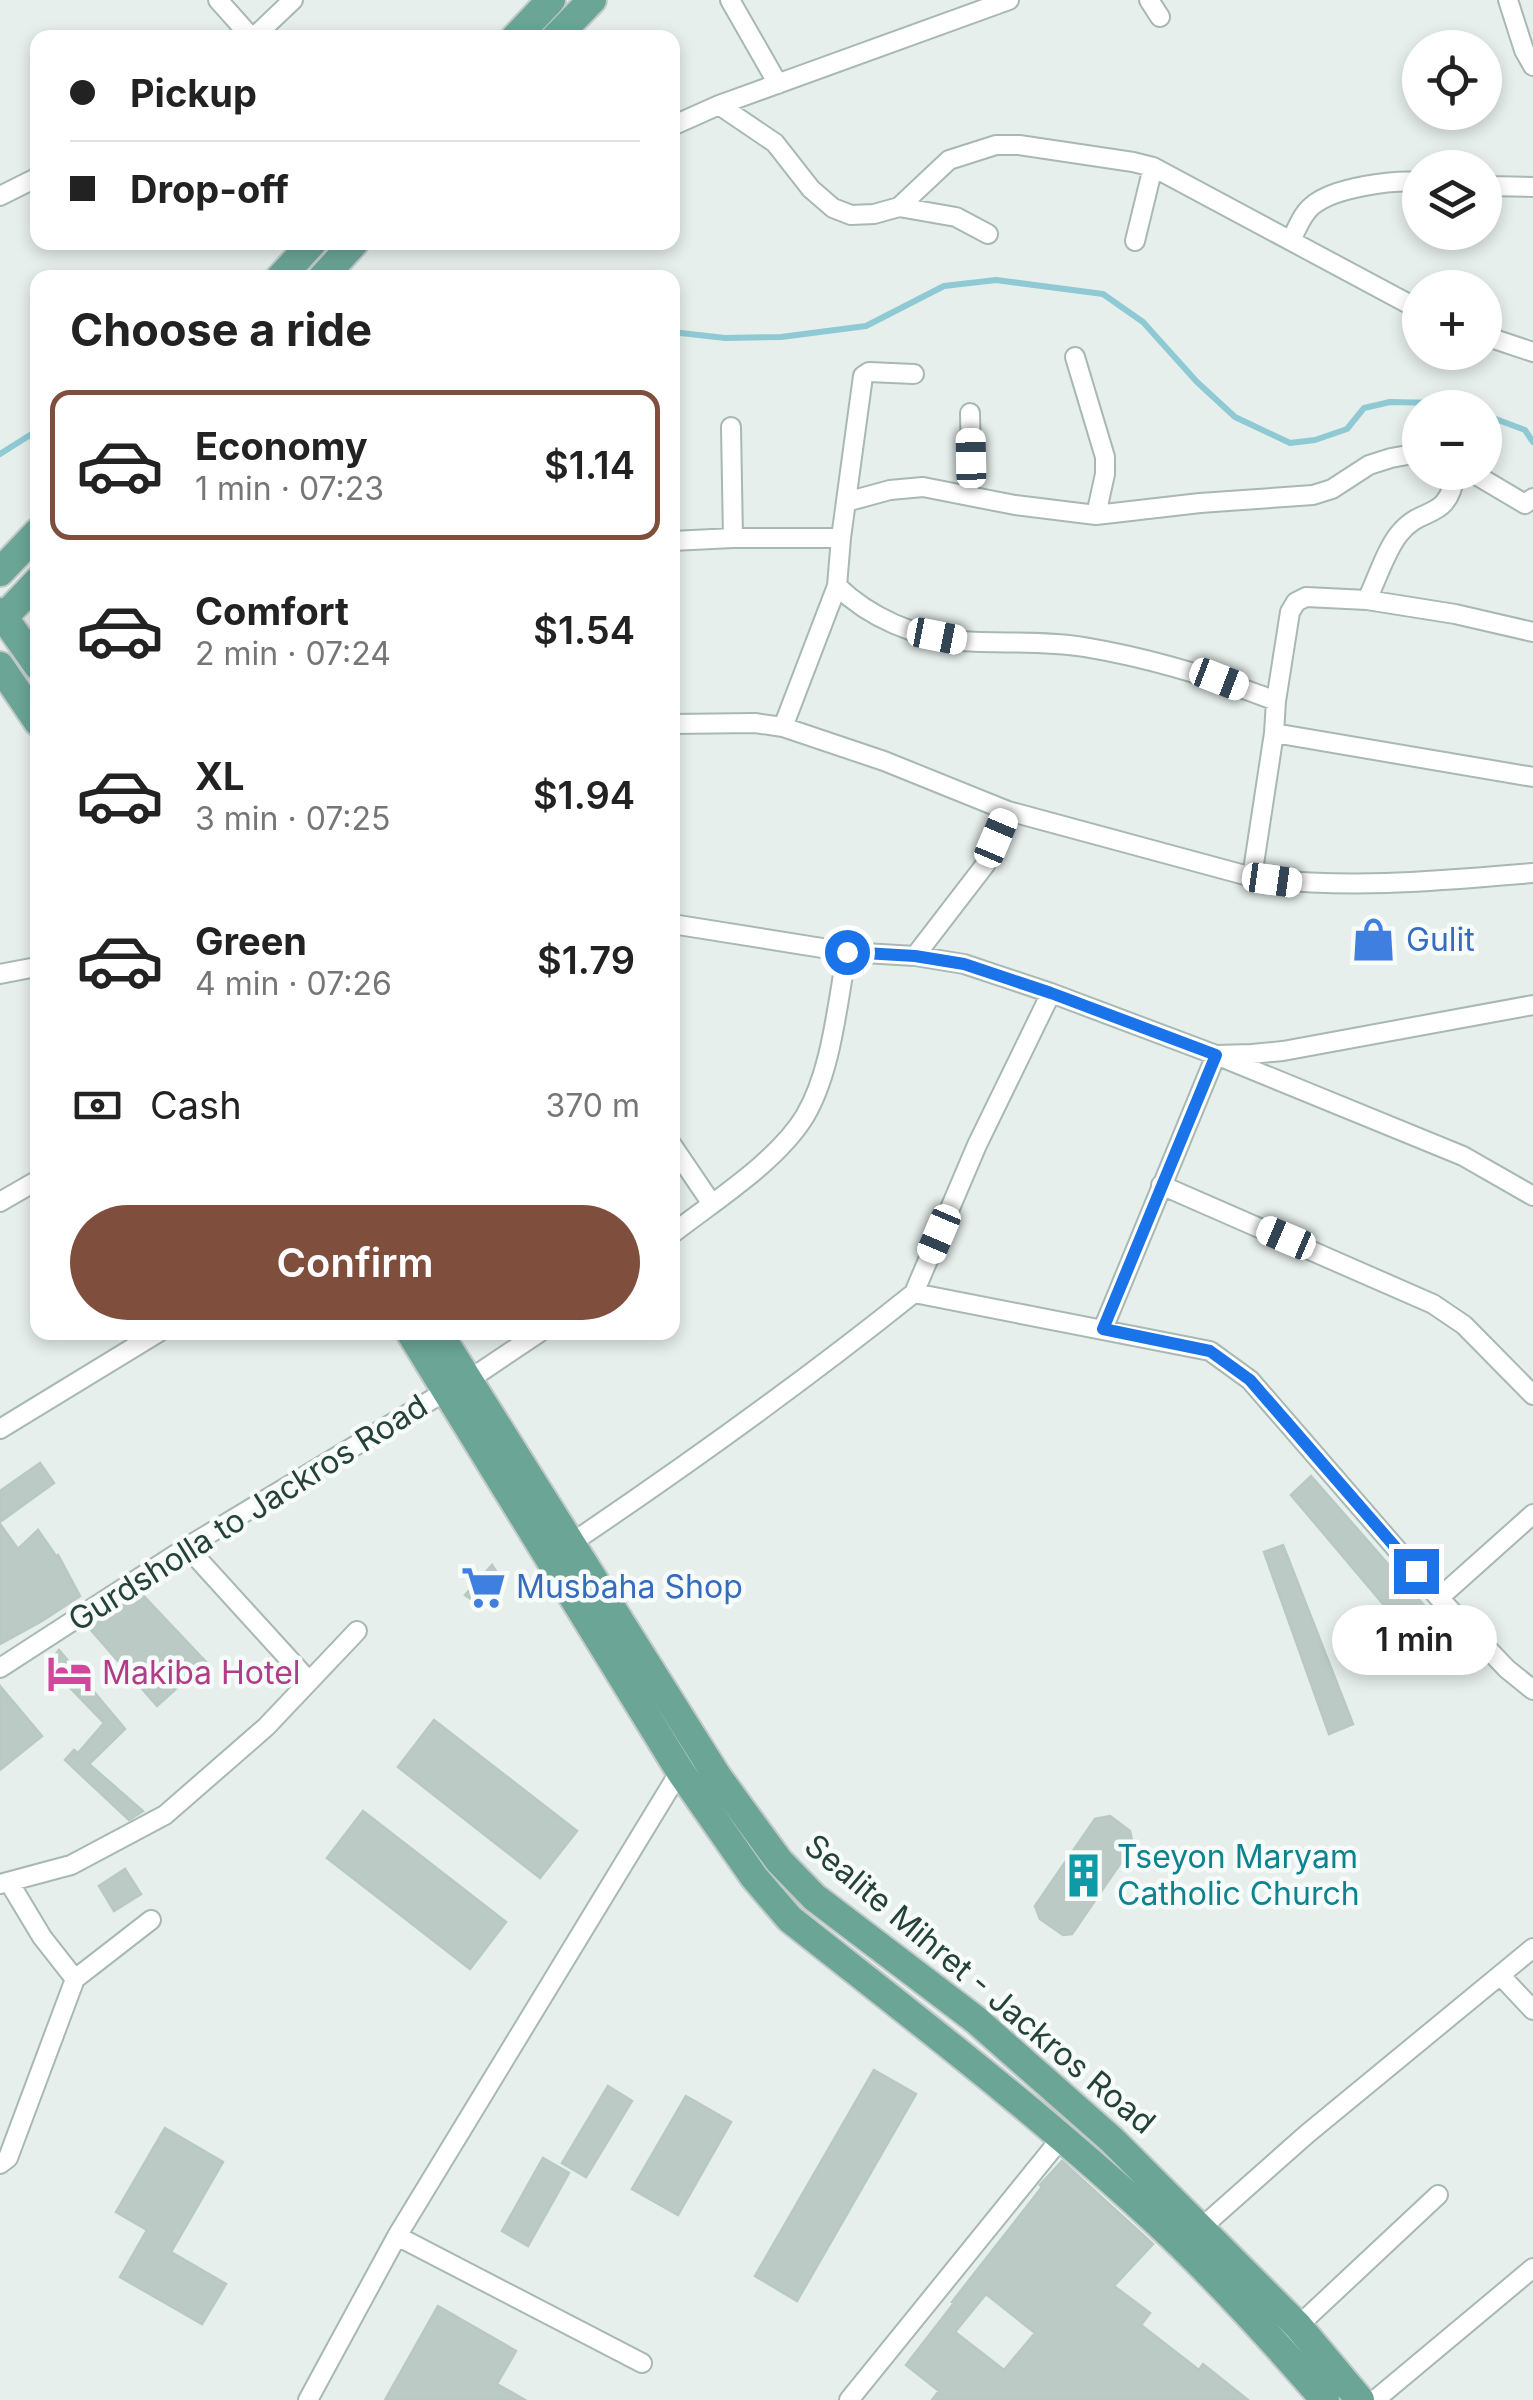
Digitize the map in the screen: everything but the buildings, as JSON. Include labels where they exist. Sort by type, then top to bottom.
[{"type":"main road","points":[[524,30],[552,0]]},
{"type":"main road","points":[[564,30],[592,0]]},
{"type":"main road","points":[[288,270],[306,250]]},
{"type":"main road","points":[[330,270],[348,250]]},
{"type":"main road","points":[[0,572],[30,540]]},
{"type":"main road","points":[[30,588],[1,616],[30,655]]},
{"type":"main road","points":[[0,666],[30,710]]},
{"type":"main road","points":[[417,1340],[457,1386],[680,1771],[754,1877],[790,1919],[1062,2137],[1160,2225],[1252,2316],[1326,2400]]},
{"type":"main road","name":"Sealite Mihret - Jackros Road","points":[[441,1340],[457,1386],[570,1544],[717,1776],[779,1860],[814,1897],[976,2020],[1112,2140],[1298,2326],[1360,2400]]},
{"type":"main road","points":[[954,2048],[976,2020]]},
{"type":"street","points":[[218,0],[246,30]]},
{"type":"street","points":[[261,30],[293,0]]},
{"type":"street","points":[[730,0],[778,84]]},
{"type":"street","points":[[680,122],[719,104],[1010,0]]},
{"type":"street","points":[[1149,0],[1160,17]]},
{"type":"street","points":[[1508,0],[1533,66]]},
{"type":"street","points":[[719,104],[775,142],[811,188],[833,208],[851,216],[899,207],[956,217],[988,234]]},
{"type":"street","points":[[899,207],[950,160],[996,145],[1133,162],[1153,168],[1402,301]]},
{"type":"street","points":[[1135,241],[1153,168]]},
{"type":"street","points":[[0,196],[30,181]]},
{"type":"street","points":[[1291,240],[1308,208],[1321,200],[1349,190],[1402,181]]},
{"type":"street","points":[[1502,186],[1533,187]]},
{"type":"street","points":[[1502,342],[1533,352]]},
{"type":"street","points":[[1075,357],[1105,458],[1096,515]]},
{"type":"street","points":[[782,728],[837,586],[865,372],[914,374]]},
{"type":"street","points":[[968,496],[970,414]]},
{"type":"street","points":[[731,427],[733,538]]},
{"type":"street","points":[[846,502],[890,490],[923,487],[1015,505],[1096,515],[1314,495],[1332,490],[1370,465],[1402,456]]},
{"type":"street","points":[[1367,600],[1397,536],[1414,520],[1446,503],[1452,490]]},
{"type":"street","points":[[1500,490],[1530,508]]},
{"type":"street","points":[[680,541],[841,538]]},
{"type":"street","points":[[837,586],[874,614],[915,632],[959,641],[1079,646],[1152,660],[1276,701]]},
{"type":"street","points":[[1252,876],[1290,612],[1296,602],[1306,597],[1367,600],[1533,632]]},
{"type":"street","points":[[680,724],[755,722],[782,728],[884,761],[1008,810],[1252,876],[1292,882],[1363,884],[1533,873]]},
{"type":"street","points":[[1274,732],[1533,777]]},
{"type":"street","points":[[915,956],[985,866],[1008,810]]},
{"type":"street","points":[[680,925],[847,952],[964,964],[1216,1055],[1463,1156],[1533,1196]]},
{"type":"street","points":[[680,1228],[780,1148],[805,1116],[826,1066],[847,952]]},
{"type":"street","points":[[0,974],[30,968]]},
{"type":"street","points":[[570,1544],[667,1478],[914,1293],[976,1145],[1051,993]]},
{"type":"street","points":[[1216,1055],[1283,1050],[1533,1004]]},
{"type":"street","points":[[1103,1329],[1216,1055]]},
{"type":"street","points":[[680,1158],[712,1204]]},
{"type":"street","points":[[0,1202],[30,1185]]},
{"type":"street","points":[[1161,1185],[1433,1304],[1464,1324],[1533,1396]]},
{"type":"street","points":[[914,1293],[1210,1351],[1250,1380],[1439,1598],[1507,1669],[1533,1690]]},
{"type":"street","points":[[0,1429],[146,1340]]},
{"type":"street","name":"Gurdsholla to Jackros Road","points":[[0,1668],[187,1547],[528,1340]]},
{"type":"street","points":[[1439,1598],[1533,1514]]},
{"type":"street","points":[[187,1547],[309,1681]]},
{"type":"street","points":[[75,1979],[5,1883],[72,1865],[165,1815],[266,1727],[357,1631]]},
{"type":"street","points":[[308,2400],[397,2236],[680,1771]]},
{"type":"street","points":[[0,2164],[8,2158],[75,1979],[151,1920]]},
{"type":"street","points":[[1201,2228],[1307,2134],[1533,1948]]},
{"type":"street","points":[[1501,1976],[1533,2010]]},
{"type":"street","points":[[849,2400],[1062,2137]]},
{"type":"street","points":[[1298,2326],[1438,2195]]},
{"type":"street","points":[[397,2236],[642,2363]]},
{"type":"street","points":[[1375,2400],[1533,2268]]},
{"type":"waterway","points":[[680,333],[725,338],[781,337],[866,326],[944,286],[996,280],[1103,294],[1143,322],[1235,417],[1290,443],[1315,440],[1347,429],[1364,408],[1402,402]]},
{"type":"waterway","points":[[1502,421],[1525,430],[1533,442]]},
{"type":"waterway","points":[[0,454],[30,435]]},
{"type":"place","name":"Gulit","points":[[1373,940]]},
{"type":"place","name":"Musbaha Shop","points":[[483,1587]]},
{"type":"place","name":"Makiba Hotel","points":[[69,1673]]},
{"type":"place","name":"Tseyon Maryam Catholic Church","points":[[1084,1875]]},
{"type":"route","points":[[847,952],[964,964],[1216,1055],[1103,1329],[1210,1351],[1231,1365],[1250,1380],[1416,1571]]}]
